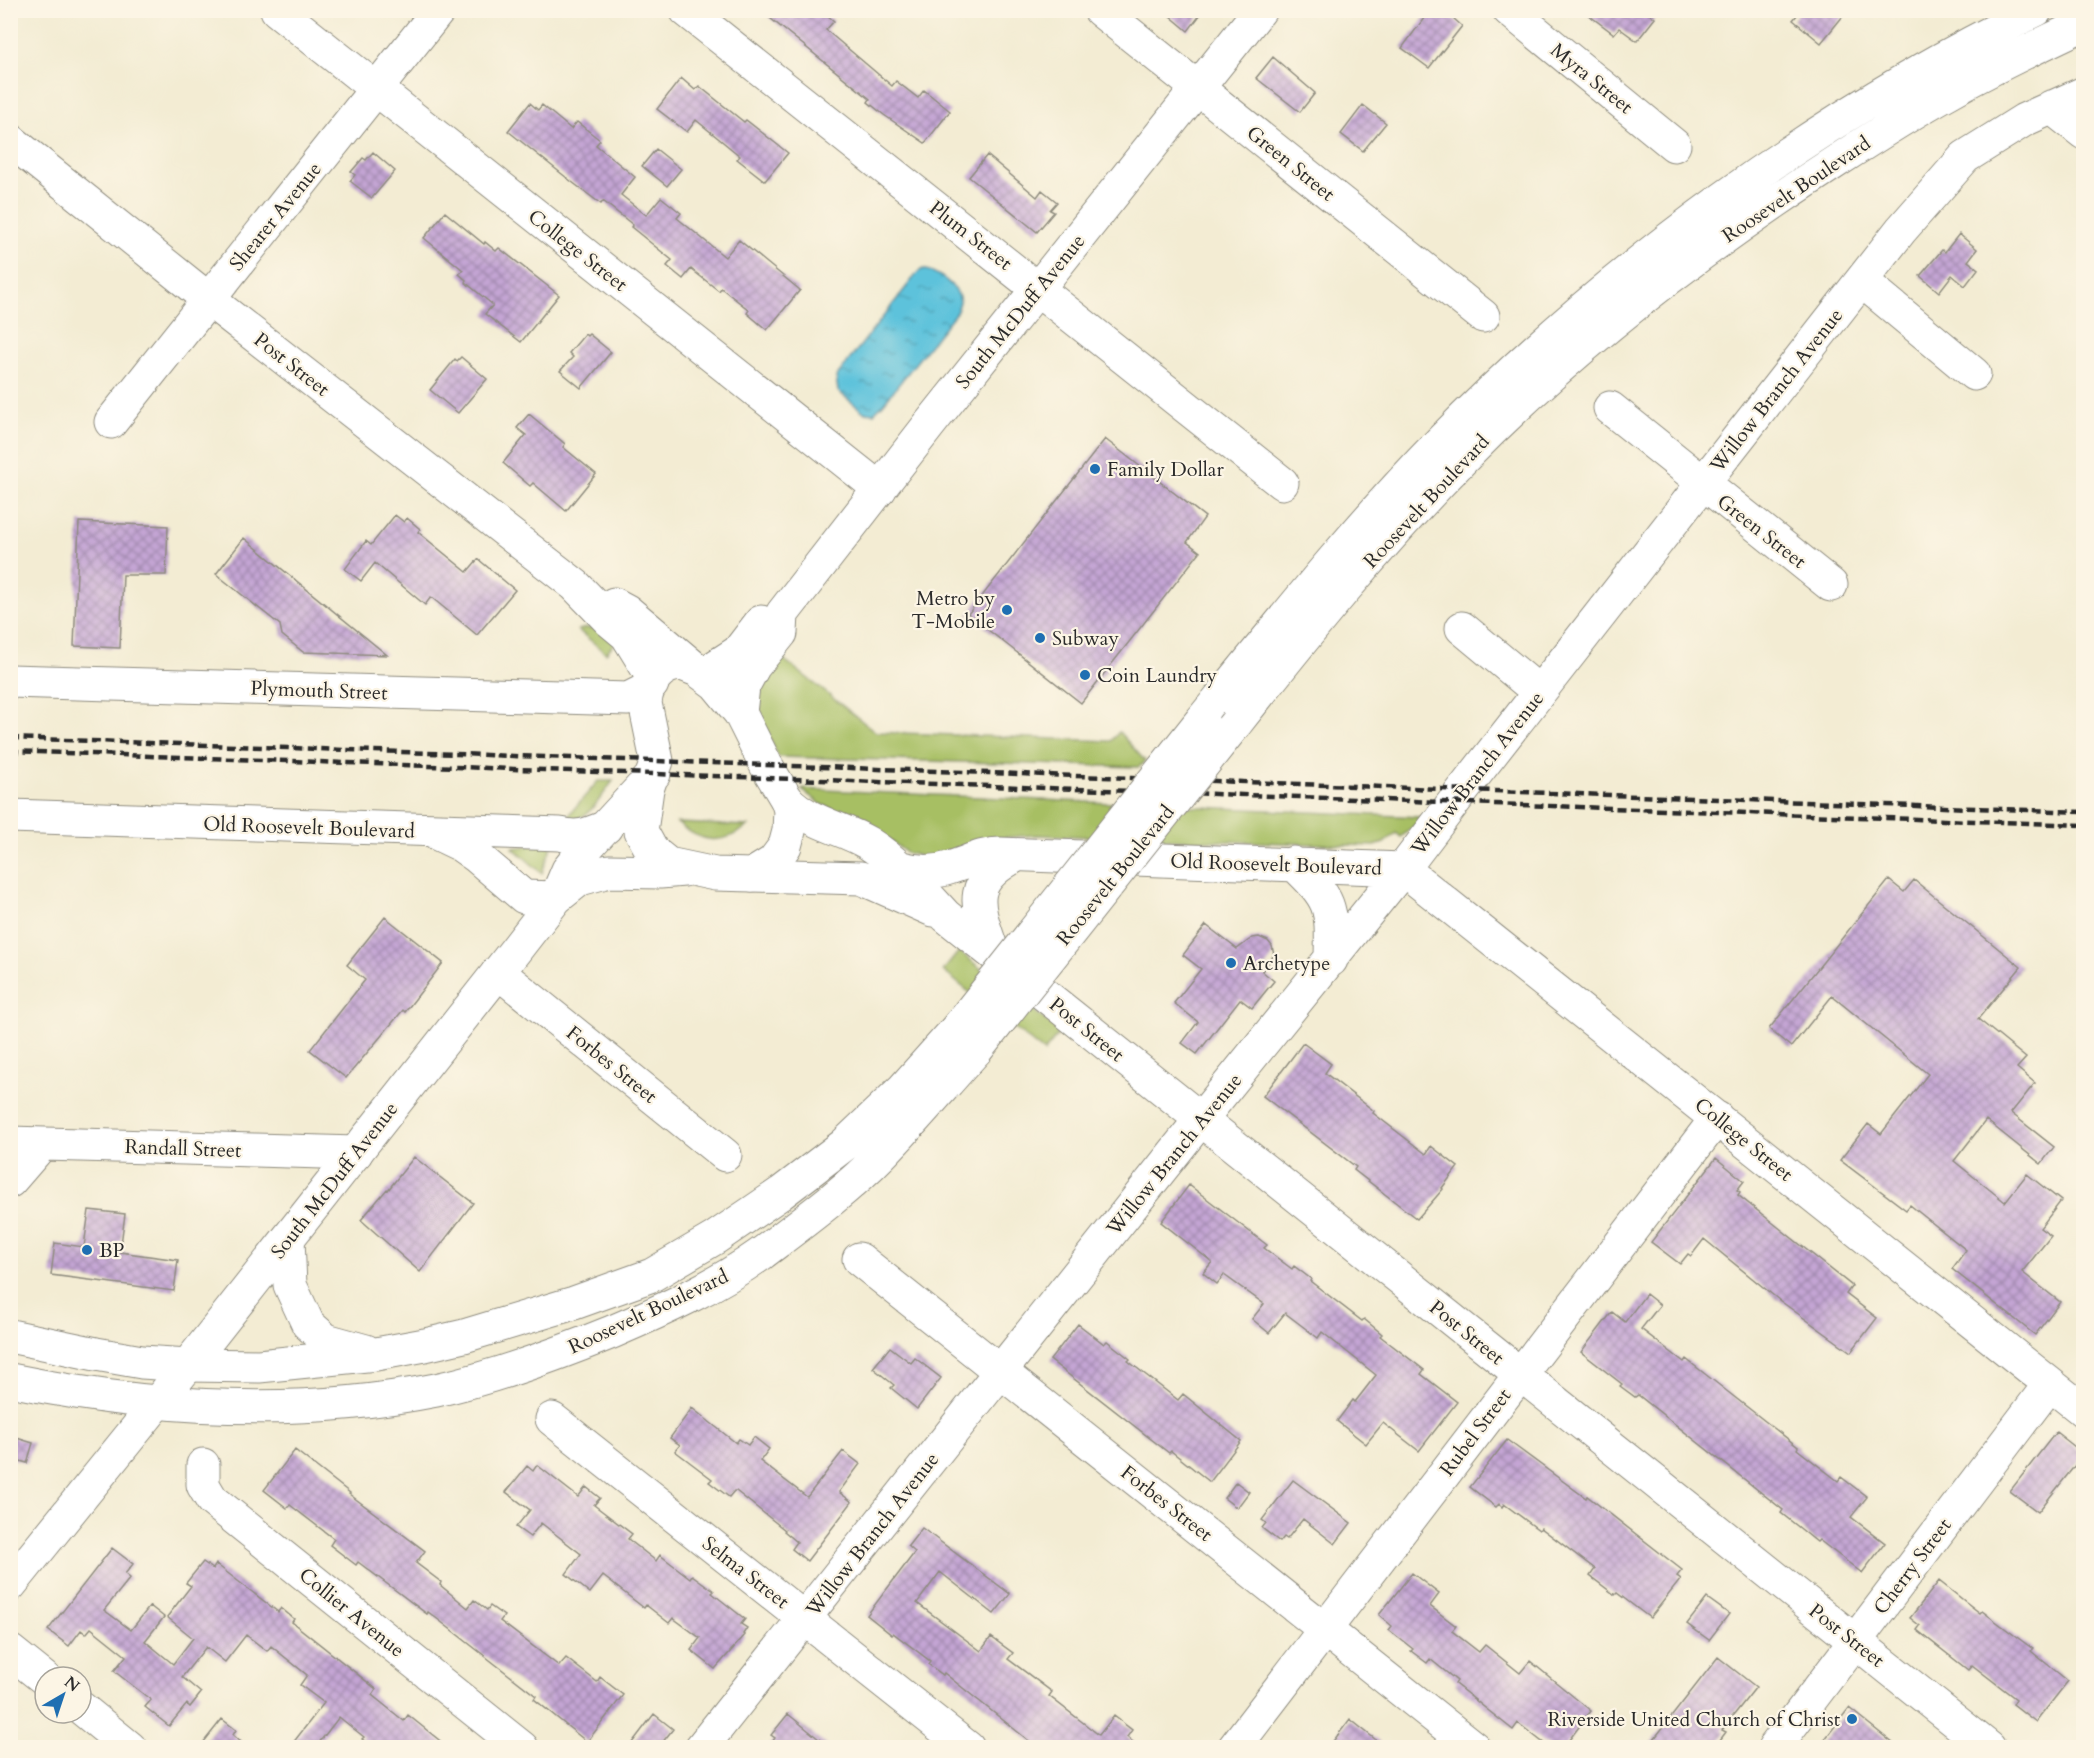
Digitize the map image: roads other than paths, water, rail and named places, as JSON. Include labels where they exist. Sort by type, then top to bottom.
[{"type":"main road","name":"College Street","points":[[277,10],[880,489]]},
{"type":"main road","name":"Shearer Avenue","points":[[111,422],[439,10]]},
{"type":"main road","name":"Plum Street","points":[[686,10],[1282,483]]},
{"type":"main road","name":"Green Street","points":[[1100,10],[1483,316]]},
{"type":"main road","name":"South McDuff Avenue","points":[[741,712],[743,686],[754,666],[781,633],[782,614],[1260,10]]},
{"type":"main road","name":"Myra Street","points":[[1509,10],[1674,145]]},
{"type":"main road","name":"Roosevelt Boulevard","points":[[10,1380],[114,1399],[240,1409],[346,1403],[437,1389],[573,1348],[636,1322],[713,1285],[759,1255],[820,1208],[881,1155],[1202,720],[1335,556],[1457,425],[1570,321],[1703,215],[1778,161],[1855,111],[2036,10]]},
{"type":"main road","name":"Roosevelt Boulevard","points":[[10,1336],[142,1362],[188,1365],[259,1366],[376,1354],[464,1336],[574,1303],[652,1275],[715,1238],[782,1193],[844,1145],[903,1089],[965,1040],[1236,723],[1315,623],[1388,539],[1461,460],[1594,339],[1659,285],[1731,231],[1858,147],[1948,92],[2084,24]]},
{"type":"main road","name":"Willow Branch Avenue","points":[[701,1748],[1201,1119],[1403,869],[1453,802],[1902,230],[1965,157],[2024,120],[2084,93]]},
{"type":"main road","points":[[2051,107],[2084,133]]},
{"type":"main road","name":"Post Street","points":[[10,140],[208,299],[575,585],[627,635],[646,696]]},
{"type":"main road","points":[[1862,280],[1974,374]]},
{"type":"main road","name":"Green Street","points":[[1610,408],[1831,585]]},
{"type":"main road","name":"Post Street","points":[[575,585],[627,610],[722,690],[741,712],[766,765],[787,800],[808,817],[868,843],[901,868],[946,916],[1989,1748]]},
{"type":"main road","name":"South McDuff Avenue","points":[[700,672],[738,652],[764,619],[782,614]]},
{"type":"main road","points":[[1462,628],[1539,692]]},
{"type":"main road","points":[[700,672],[682,664],[672,664],[662,670],[646,696],[657,761],[647,789],[640,831],[652,851],[668,864],[715,874],[752,875],[773,862],[785,846],[790,817],[787,800]]},
{"type":"main road","name":"Plymouth Street","points":[[10,681],[646,696]]},
{"type":"main road","name":"South McDuff Avenue","points":[[10,1585],[356,1154],[556,898],[568,870],[654,774]]},
{"type":"main road","name":"Old Roosevelt Boulevard","points":[[10,816],[560,834],[573,837],[583,837],[606,827]]},
{"type":"main road","points":[[433,831],[476,855],[524,897],[556,898],[580,879],[609,871],[660,873],[693,869]]},
{"type":"main road","name":"Old Roosevelt Boulevard","points":[[901,868],[921,871],[939,870],[985,855],[1017,855],[1293,863],[1403,869]]},
{"type":"main road","points":[[993,953],[978,907],[980,888],[993,871],[1017,855]]},
{"type":"main road","points":[[1293,863],[1317,886],[1327,901],[1332,921],[1331,960]]},
{"type":"main road","name":"College Street","points":[[1403,869],[2084,1411]]},
{"type":"main road","name":"Post Street","points":[[752,875],[847,877],[868,880],[946,916]]},
{"type":"main road","name":"Forbes Street","points":[[498,972],[725,1155]]},
{"type":"main road","name":"Rubel Street","points":[[1234,1748],[1717,1118]]},
{"type":"main road","points":[[10,1181],[26,1143]]},
{"type":"main road","name":"Randall Street","points":[[26,1143],[356,1154]]},
{"type":"main road","points":[[288,1239],[290,1286],[308,1324],[326,1340],[376,1354]]},
{"type":"main road","name":"Forbes Street","points":[[860,1259],[1473,1748]]},
{"type":"main road","name":"Cherry Street","points":[[1774,1748],[2050,1384]]},
{"type":"main road","name":"Selma Street","points":[[552,1419],[968,1748]]},
{"type":"main road","name":"Collier Avenue","points":[[203,1464],[203,1485],[212,1500],[522,1748]]},
{"type":"main road","points":[[10,1651],[33,1669]]},
{"type":"main road","points":[[93,1718],[130,1748]]},
{"type":"water","points":[[923,269],[935,273],[952,285],[959,296],[957,311],[883,404],[874,413],[864,412],[838,391],[836,377],[918,272]]},
{"type":"railway","points":[[10,738],[2084,812]]},
{"type":"railway","points":[[10,751],[2084,825]]},
{"type":"place","name":"Family Dollar","points":[[1095,469]]},
{"type":"place","name":"Metro by T-Mobile","points":[[1007,610]]},
{"type":"place","name":"Subway","points":[[1040,638]]},
{"type":"place","name":"Coin Laundry","points":[[1085,675]]},
{"type":"place","name":"Archetype","points":[[1231,963]]},
{"type":"place","name":"BP","points":[[87,1250]]},
{"type":"place","name":"Riverside United Church of Christ","points":[[1852,1719]]}]
